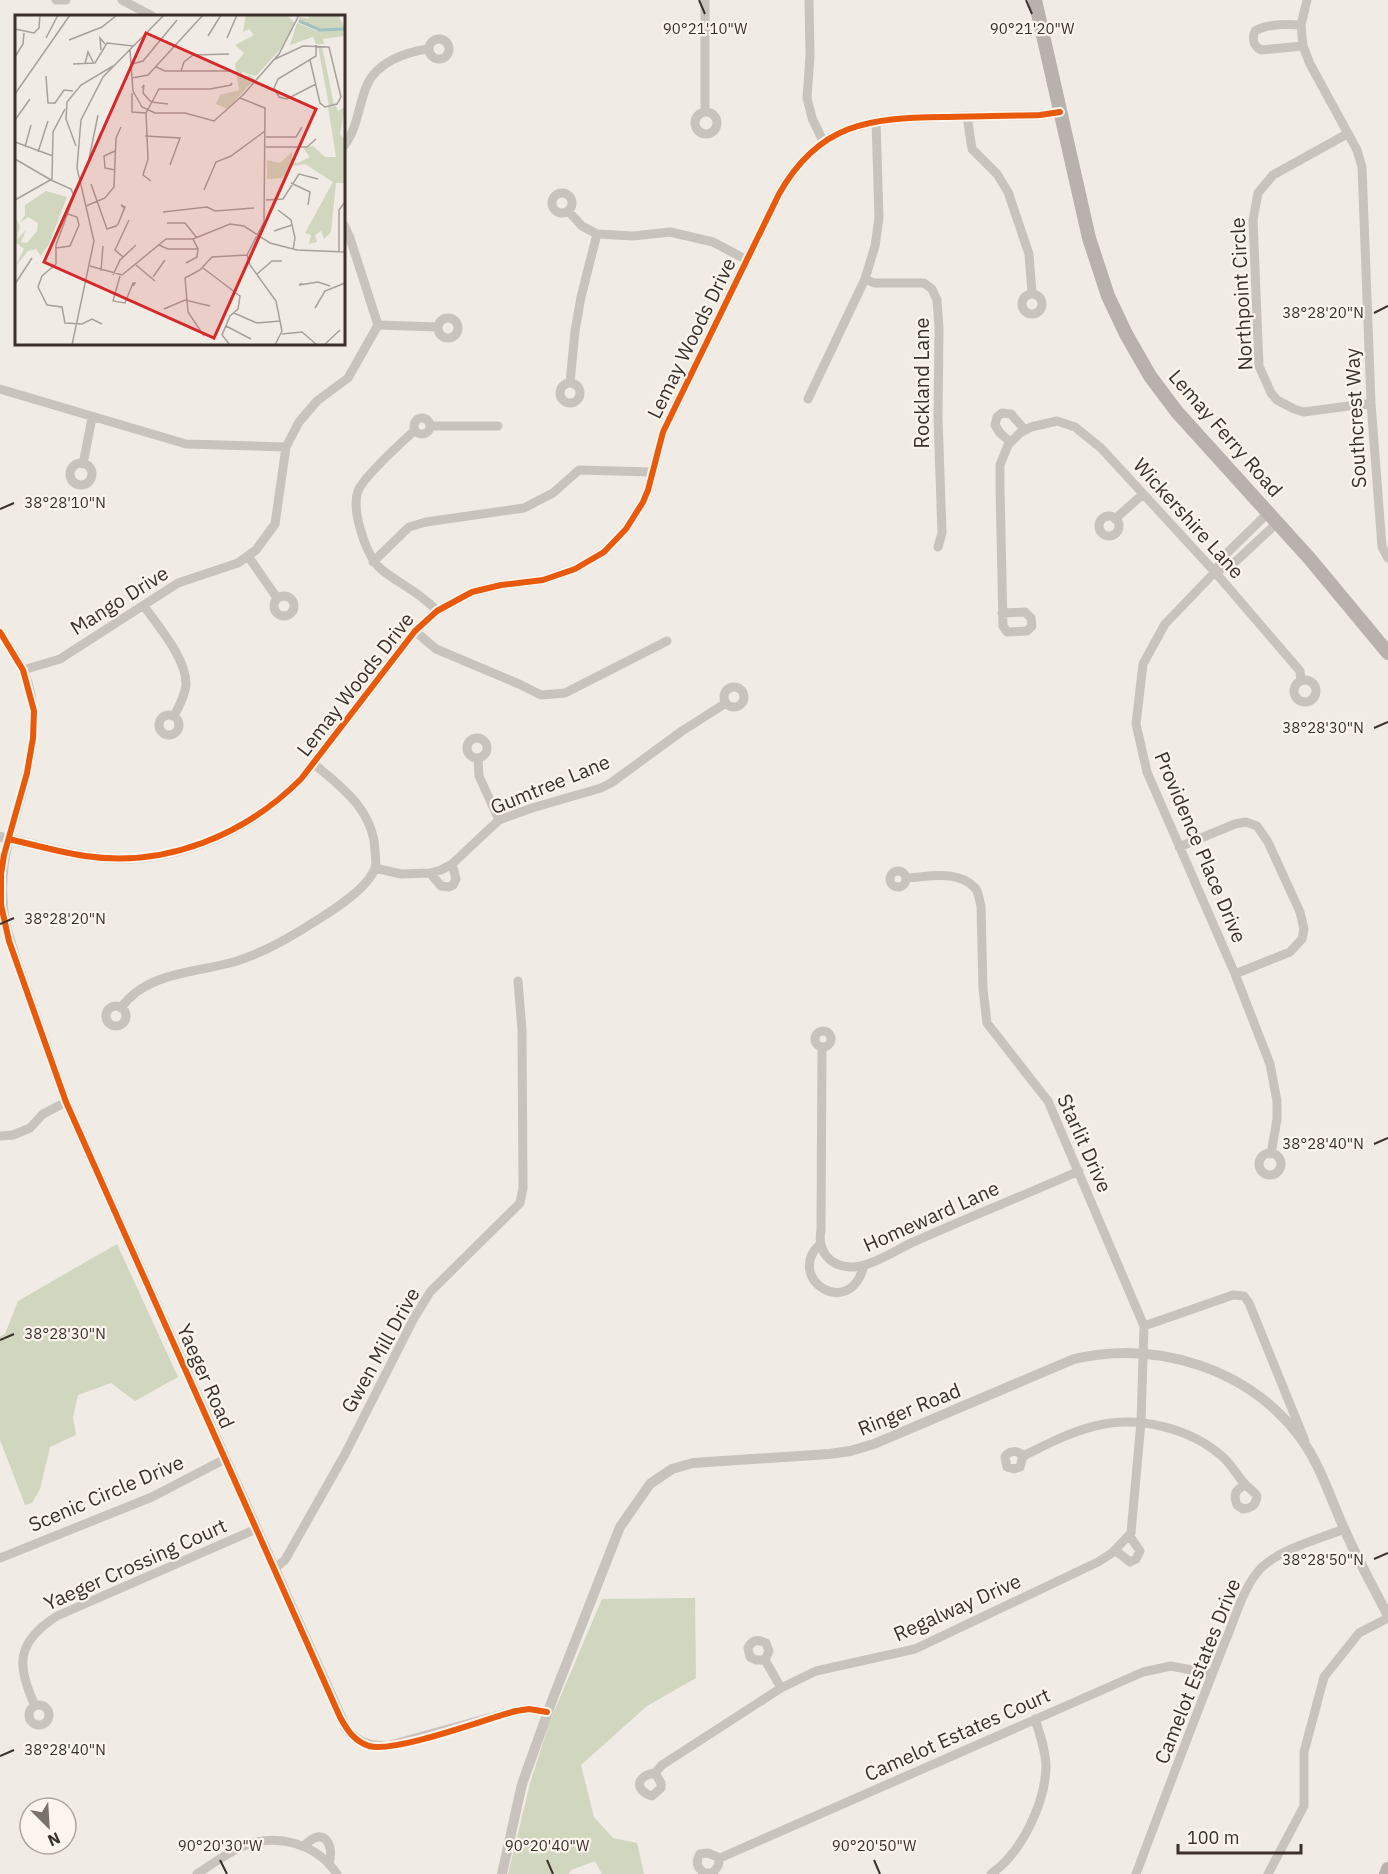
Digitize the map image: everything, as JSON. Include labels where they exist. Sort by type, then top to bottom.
[{"type":"main road","name":"Lemay Ferry Road","points":[[1035,0],[1091,247],[1108,296],[1126,334],[1150,376],[1177,412],[1351,605],[1388,653]]},
{"type":"main road","points":[[1386,1874],[1388,1869]]},
{"type":"street","points":[[56,0],[66,0]]},
{"type":"street","points":[[122,0],[150,15]]},
{"type":"street","points":[[705,0],[705,112]]},
{"type":"street","points":[[809,0],[810,56],[807,98],[812,118],[824,142]]},
{"type":"street","name":"Southcrest Way","points":[[1306,0],[1301,25],[1303,46],[1357,150],[1362,167],[1371,403],[1382,547],[1388,558]]},
{"type":"street","points":[[1301,25],[1288,24],[1260,28],[1254,31],[1253,40],[1260,50],[1303,46]]},
{"type":"street","points":[[345,144],[356,126],[367,84],[375,74],[385,64],[408,51],[428,49]]},
{"type":"street","name":"Lemay Woods Drive","points":[[5,838],[96,857],[130,858],[171,853],[215,838],[252,819],[286,794],[314,764],[415,631],[437,611],[459,598],[486,587],[559,576],[589,561],[615,542],[631,523],[643,502],[663,432],[786,182],[805,159],[824,142],[846,130],[876,121],[900,118],[1040,115],[1060,112]]},
{"type":"street","points":[[968,116],[972,149],[997,174],[1008,192],[1029,254],[1032,293]]},
{"type":"street","points":[[808,399],[865,279],[875,246],[879,218],[876,121]]},
{"type":"street","name":"Northpoint Circle","points":[[1347,134],[1273,175],[1258,193],[1253,220],[1259,366],[1271,393],[1277,400],[1294,410],[1304,412],[1371,403]]},
{"type":"street","points":[[568,211],[582,226],[597,234],[633,236],[670,232],[713,242],[747,260]]},
{"type":"street","points":[[345,227],[378,324],[438,327]]},
{"type":"street","points":[[570,383],[579,308],[597,234]]},
{"type":"street","name":"Rockland Lane","points":[[865,279],[874,283],[924,283],[934,292],[937,300],[942,532],[938,547]]},
{"type":"street","name":"Mango Drive","points":[[23,670],[60,659],[178,583],[238,563],[256,550],[275,524],[286,447],[299,422],[317,401],[348,378],[378,324]]},
{"type":"street","points":[[0,388],[186,444],[286,447]]},
{"type":"street","points":[[1002,613],[1000,465],[1010,442],[999,434],[995,425],[997,417],[1002,413],[1011,414],[1025,430]]},
{"type":"street","points":[[83,464],[92,417]]},
{"type":"street","points":[[437,611],[429,602],[383,570],[374,561],[361,531],[358,490],[389,454],[415,430],[414,422],[420,417],[428,420],[430,426],[498,426]]},
{"type":"street","name":"Wickershire Lane","points":[[1010,442],[1025,430],[1036,425],[1057,422],[1075,427],[1101,448],[1215,572],[1300,671],[1301,681]]},
{"type":"street","points":[[374,561],[409,527],[524,508],[553,493],[579,470],[653,472]]},
{"type":"street","points":[[1116,519],[1143,494]]},
{"type":"street","name":"Providence Place Drive","points":[[1271,1154],[1277,1119],[1275,1084],[1270,1064],[1235,974],[1148,772],[1136,724],[1143,664],[1165,624],[1215,572],[1225,555],[1273,518]]},
{"type":"street","points":[[248,556],[277,598]]},
{"type":"street","points":[[144,606],[173,647],[184,670],[185,693],[174,716]]},
{"type":"street","points":[[415,631],[436,649],[541,695],[565,693],[668,641]]},
{"type":"street","points":[[0,632],[23,670],[34,711],[33,738],[27,773],[5,838]]},
{"type":"street","name":"Gumtree Lane","points":[[375,868],[401,874],[430,873],[452,864],[499,820],[611,783],[682,731],[726,703]]},
{"type":"street","points":[[478,758],[479,776],[499,820]]},
{"type":"street","points":[[122,1008],[130,996],[145,985],[235,962],[273,948],[325,915],[363,884],[375,868],[374,832],[370,822],[343,788],[314,764]]},
{"type":"street","points":[[1179,846],[1235,824],[1246,822],[1252,824],[1263,832],[1299,912],[1304,929],[1302,939],[1290,952],[1235,974]]},
{"type":"street","name":"Yaeger Road","points":[[5,838],[1,905],[5,923],[66,1102],[340,1717],[352,1736],[361,1742],[369,1746],[388,1746],[516,1711],[547,1712]]},
{"type":"street","name":"Gumtree Lane","points":[[430,873],[441,886],[449,887],[456,879],[452,864]]},
{"type":"street","name":"Starlit Drive","points":[[906,878],[950,876],[962,879],[974,887],[981,906],[982,989],[987,1023],[1048,1101],[1144,1326],[1144,1353]]},
{"type":"street","name":"Gwen Mill Drive","points":[[274,1569],[285,1560],[345,1454],[413,1320],[430,1292],[520,1203],[523,1188],[522,1040],[518,981]]},
{"type":"street","points":[[822,1047],[820,1244],[811,1252],[810,1271],[814,1282],[820,1288],[839,1293],[849,1290],[862,1276],[864,1265]]},
{"type":"street","points":[[0,1136],[13,1135],[30,1128],[43,1114],[66,1102]]},
{"type":"street","name":"Homeward Lane","points":[[820,1244],[826,1257],[832,1262],[849,1267],[864,1265],[916,1240],[1079,1171]]},
{"type":"street","points":[[1144,1326],[1243,1292],[1298,1419],[1307,1449]]},
{"type":"street","points":[[1115,1550],[1130,1562],[1136,1559],[1140,1551],[1129,1535],[1141,1422],[1144,1353]]},
{"type":"street","name":"Ringer Road","points":[[502,1874],[522,1784],[547,1712],[620,1527],[644,1491],[665,1473],[693,1463],[725,1459],[815,1455],[862,1448],[902,1434],[1074,1359],[1100,1354],[1144,1353],[1186,1360],[1228,1377],[1254,1393],[1292,1428],[1307,1449],[1388,1617]]},
{"type":"street","points":[[1023,1456],[1095,1425],[1141,1422],[1174,1430],[1196,1439],[1223,1457],[1239,1474],[1245,1485]]},
{"type":"street","name":"Scenic Circle Drive","points":[[0,1558],[152,1497],[225,1459]]},
{"type":"street","name":"Yaeger Crossing Court","points":[[35,1706],[23,1674],[23,1661],[32,1638],[46,1623],[57,1616],[256,1529]]},
{"type":"street","name":"Camelot Estates Drive","points":[[1136,1874],[1212,1674],[1247,1592],[1260,1569],[1291,1550],[1344,1529]]},
{"type":"street","name":"Regalway Drive","points":[[655,1773],[662,1765],[781,1688],[816,1671],[915,1649],[1098,1562],[1115,1550],[1129,1535]]},
{"type":"street","points":[[1268,1874],[1304,1806],[1304,1752],[1324,1677],[1359,1633],[1388,1617]]},
{"type":"street","points":[[765,1660],[781,1688]]},
{"type":"street","name":"Camelot Estates Court","points":[[720,1858],[1143,1672],[1172,1666],[1212,1674]]},
{"type":"street","points":[[992,1874],[1018,1848],[1042,1793],[1046,1766],[1044,1749],[1035,1719]]},
{"type":"street","points":[[304,1846],[309,1840],[318,1837],[325,1838],[330,1844],[332,1853],[329,1864]]},
{"type":"street","points":[[197,1874],[243,1846],[271,1840],[289,1841],[304,1846],[329,1864],[337,1874]]},
{"type":"green space","points":[[117,1244],[178,1377],[135,1401],[111,1383],[78,1395],[73,1417],[76,1435],[50,1447],[40,1489],[32,1503],[25,1505],[0,1440],[0,1336],[5,1334],[18,1301]]},
{"type":"green space","points":[[695,1598],[696,1678],[647,1706],[581,1765],[594,1817],[613,1838],[637,1843],[644,1874],[602,1874],[595,1861],[571,1870],[569,1874],[508,1874],[531,1780],[550,1721],[602,1599]]},
{"type":"cycle path","points":[[9,839],[85,856],[145,857],[174,852],[202,843],[255,816],[301,779],[415,631],[437,611],[472,592],[501,585],[543,580],[575,569],[604,552],[626,529],[648,490],[663,432],[779,194],[794,170],[811,152],[848,129],[892,119],[1040,115],[1060,112]]},
{"type":"cycle path","points":[[0,632],[23,670],[34,711],[33,738],[27,773],[4,855],[1,874],[1,905],[9,941],[66,1102],[340,1717],[348,1731],[359,1741],[369,1746],[382,1747],[419,1740],[516,1711],[529,1709],[547,1712]]}]
